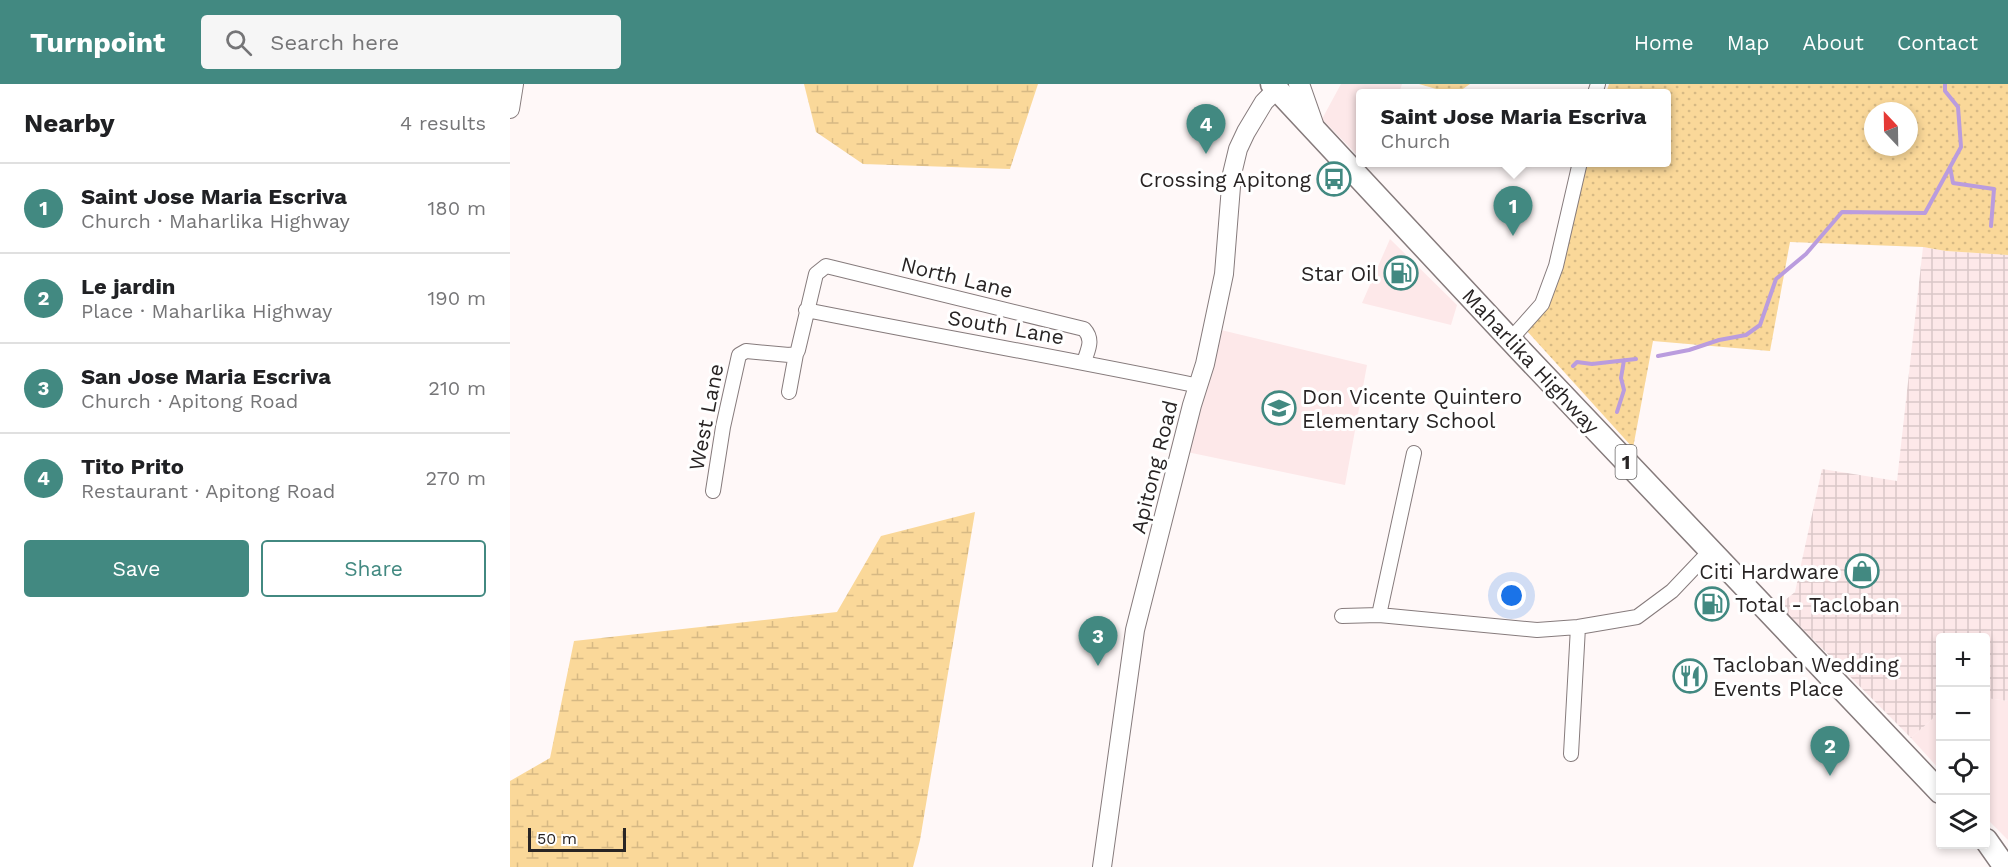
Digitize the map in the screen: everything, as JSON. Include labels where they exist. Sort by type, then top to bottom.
[{"type":"main road","points":[[1299,84],[1315,129]]},
{"type":"main road","name":"Maharlika Highway","points":[[1275,86],[1510,340],[1936,787]]},
{"type":"main road","points":[[1990,844],[2008,858]]},
{"type":"main road","points":[[1990,846],[2005,867]]},
{"type":"street","points":[[510,109],[514,84]]},
{"type":"street","name":"Apitong Road","points":[[1102,867],[1135,630],[1205,364],[1224,274],[1232,174],[1238,149],[1275,86]]},
{"type":"street","points":[[1510,340],[1542,304],[1556,266],[1579,167]]},
{"type":"street","name":"North Lane","points":[[806,310],[816,274],[826,266],[1084,329],[1089,335],[1090,343],[1084,362]]},
{"type":"street","points":[[789,392],[806,310]]},
{"type":"street","name":"South Lane","points":[[806,310],[1034,355],[1084,362],[1198,386]]},
{"type":"street","name":"West Lane","points":[[713,491],[723,427],[739,355],[746,351],[796,354]]},
{"type":"street","points":[[1379,615],[1414,453]]},
{"type":"street","points":[[1341,616],[1379,615],[1537,630],[1578,627],[1637,617],[1672,591],[1711,550]]},
{"type":"street","points":[[1571,754],[1578,627]]},
{"type":"shaded area","points":[[1341,84],[1402,84],[1400,89],[1356,89],[1356,154],[1322,119]]},
{"type":"shaded area","points":[[1390,239],[1457,305],[1451,325],[1362,303]]},
{"type":"shaded area","points":[[1923,247],[1946,251],[2008,255],[2008,701],[1990,699],[1990,633],[1936,633],[1936,716],[1911,738],[1779,605],[1795,592],[1822,469],[1897,481]]},
{"type":"shaded area","name":"Don Vicente Quintero Elementary School","points":[[1221,330],[1367,365],[1345,485],[1187,452]]},
{"type":"shaded area","points":[[1990,699],[2008,701],[2008,840],[1990,822]]},
{"type":"shaded area","points":[[1936,716],[1936,766],[1911,738]]},
{"type":"green space","points":[[804,84],[1038,84],[1010,169],[863,164],[816,132]]},
{"type":"green space","points":[[1419,84],[1470,84],[1463,89],[1436,89]]},
{"type":"green space","points":[[1609,84],[2008,84],[2008,255],[1946,251],[1923,247],[1790,242],[1770,351],[1653,341],[1633,448],[1527,331],[1549,302],[1586,167],[1671,167],[1671,89],[1607,89]]},
{"type":"green space","points":[[975,512],[920,840],[913,867],[510,867],[510,781],[550,758],[574,641],[837,612],[881,536]]},
{"type":"waterway","points":[[1658,356],[1746,335],[1760,325],[1776,279],[1806,254],[1842,212],[1925,213],[1961,147],[1958,107],[1945,91],[1945,84]]},
{"type":"waterway","points":[[1950,167],[1953,183],[1994,189],[1991,226]]},
{"type":"waterway","points":[[1573,366],[1577,362],[1592,364],[1636,359]]},
{"type":"waterway","points":[[1617,412],[1624,390],[1621,378],[1624,360]]},
{"type":"place","name":"Tito Prito","points":[[1206,154]]},
{"type":"place","name":"Crossing Apitong","points":[[1334,179]]},
{"type":"place","name":"Saint Jose Maria Escriva","points":[[1513,236]]},
{"type":"place","name":"Star Oil","points":[[1401,273]]},
{"type":"place","name":"Don Vicente Quintero Elementary School","points":[[1279,408]]},
{"type":"place","name":"Citi Hardware","points":[[1862,571]]},
{"type":"place","name":"Total - Tacloban","points":[[1712,604]]},
{"type":"place","name":"San Jose Maria Escriva","points":[[1098,666]]},
{"type":"place","name":"Tacloban Wedding Events Place","points":[[1690,676]]},
{"type":"place","name":"Le jardin","points":[[1830,776]]}]
